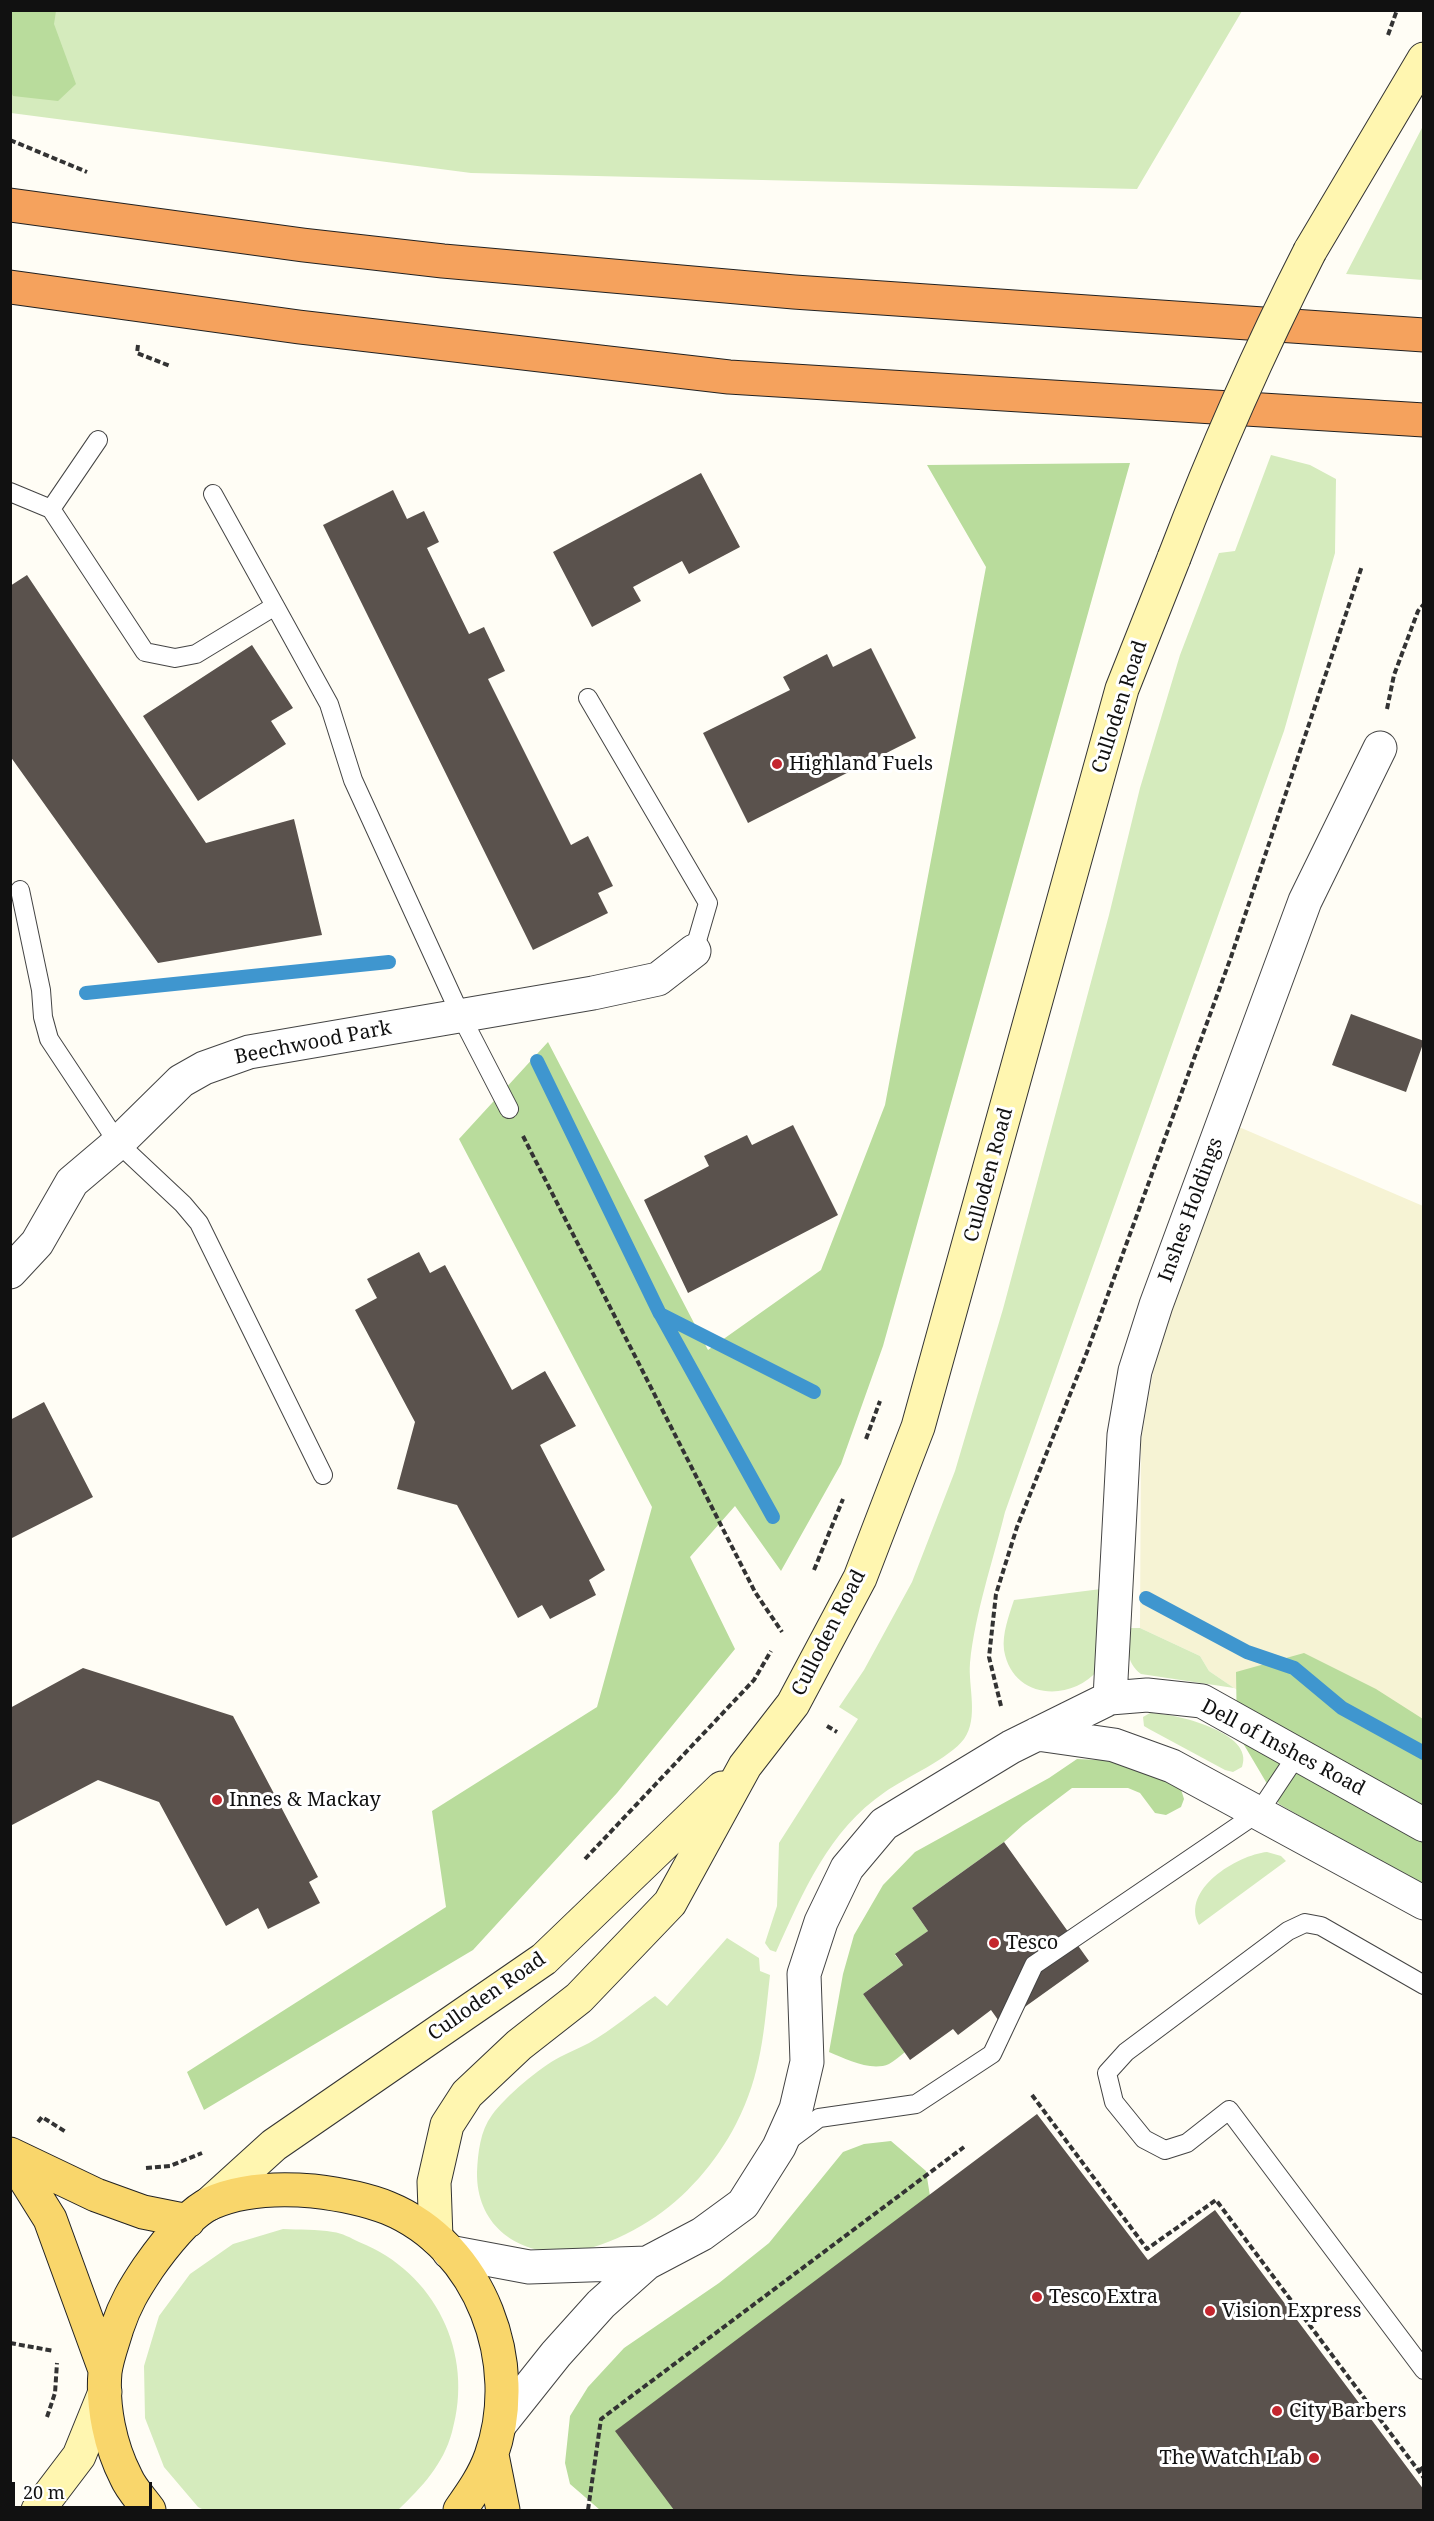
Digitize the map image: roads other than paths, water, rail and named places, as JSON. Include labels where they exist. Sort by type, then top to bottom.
[{"type":"highway","points":[[10,205],[303,245],[442,261],[794,292],[1420,334]]},
{"type":"highway","points":[[10,287],[299,327],[729,377],[1424,420]]},
{"type":"main road","name":"Culloden Road","points":[[198,2212],[274,2145],[544,1959],[745,1766],[793,1704],[860,1578],[918,1427],[1122,690],[1226,428],[1264,340],[1310,251],[1424,59]]},
{"type":"main road","name":"Culloden Road","points":[[442,2245],[434,2182],[447,2124],[467,2094],[519,2045],[579,1998],[670,1903],[745,1766]]},
{"type":"main road","points":[[10,2155],[96,2195],[142,2212],[198,2212],[249,2192],[281,2189],[346,2194],[389,2208],[442,2245],[474,2284],[492,2323],[503,2371],[501,2422],[492,2455],[482,2478],[460,2511]]},
{"type":"main road","points":[[10,2155],[50,2219],[105,2381],[109,2431],[126,2478],[149,2511]]},
{"type":"main road","points":[[38,2511],[79,2456],[105,2381],[124,2304],[157,2255],[198,2212]]},
{"type":"main road","points":[[492,2455],[503,2511]]},
{"type":"street","name":"Inshes Holdings","points":[[1110,1698],[1124,1435],[1135,1371],[1156,1305],[1305,901],[1380,748]]},
{"type":"street","name":"Beechwood Park","points":[[10,1272],[37,1243],[72,1182],[118,1143],[181,1081],[215,1064],[249,1052],[593,993],[658,979],[694,951]]},
{"type":"street","name":"Dell of Inshes Road","points":[[501,2422],[556,2354],[601,2304],[646,2263],[702,2234],[743,2204],[779,2147],[796,2109],[807,2062],[804,1974],[821,1922],[847,1868],[884,1824],[1024,1740],[1110,1698],[1148,1695],[1202,1701],[1424,1825]]},
{"type":"street","points":[[1024,1740],[1114,1745],[1172,1766],[1424,1903]]},
{"type":"street","name":"Dell of Inshes Road","points":[[442,2245],[529,2267],[646,2263]]},
{"type":"lane","points":[[51,509],[98,440]]},
{"type":"lane","points":[[10,492],[51,509],[145,652],[175,658],[196,654],[274,606]]},
{"type":"lane","points":[[213,494],[330,704],[353,780],[461,1016],[509,1109]]},
{"type":"lane","points":[[588,698],[708,903],[694,951]]},
{"type":"lane","points":[[20,890],[49,1039],[118,1143],[183,1204],[199,1223],[323,1475]]},
{"type":"lane","points":[[779,2147],[819,2118],[916,2104],[992,2054],[1034,1965],[1259,1812],[1297,1755]]},
{"type":"lane","points":[[1424,1985],[1321,1926],[1305,1923],[1288,1931],[1126,2052],[1107,2073],[1114,2102],[1144,2139],[1166,2150],[1187,2143],[1229,2110],[1424,2370]]},
{"type":"waterway","points":[[86,993],[389,962]]},
{"type":"waterway","points":[[537,1061],[660,1314],[814,1392]]},
{"type":"waterway","points":[[661,1315],[773,1517]]},
{"type":"waterway","points":[[1146,1598],[1247,1652],[1294,1668],[1342,1708],[1424,1753]]},
{"type":"place","name":"Highland Fuels","points":[[777,764]]},
{"type":"place","name":"Innes & Mackay","points":[[217,1800]]},
{"type":"place","name":"Tesco","points":[[994,1943]]},
{"type":"place","name":"Tesco Extra","points":[[1037,2297]]},
{"type":"place","name":"Vision Express","points":[[1210,2311]]},
{"type":"place","name":"City Barbers","points":[[1277,2411]]},
{"type":"place","name":"The Watch Lab","points":[[1314,2458]]}]
